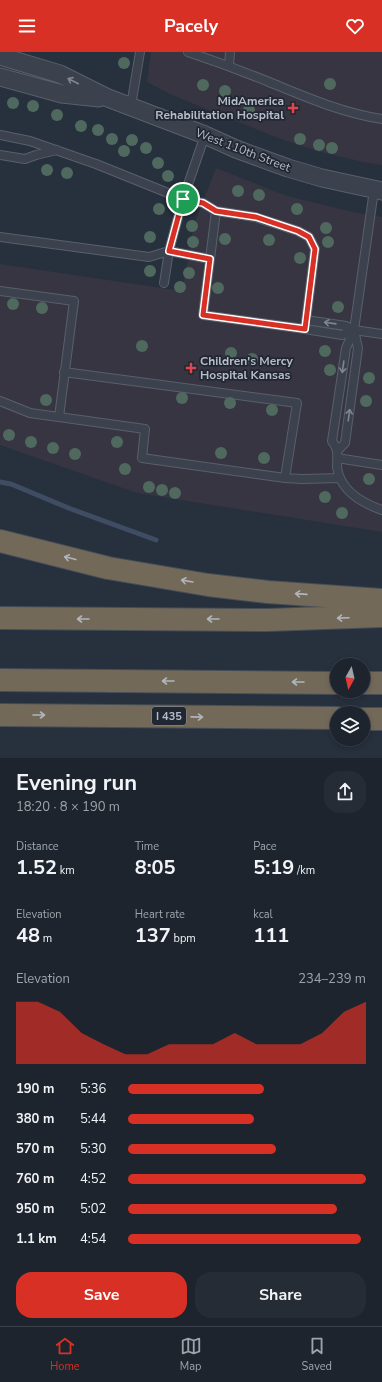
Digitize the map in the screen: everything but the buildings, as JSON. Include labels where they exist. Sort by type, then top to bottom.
[{"type":"highway","points":[[0,541],[108,568],[208,585],[268,592],[382,600]]},
{"type":"highway","points":[[0,618],[268,620],[382,616]]},
{"type":"highway","points":[[0,680],[330,683]]},
{"type":"highway","points":[[370,683],[382,683]]},
{"type":"highway","name":"I 435","points":[[0,715],[330,718]]},
{"type":"highway","points":[[370,719],[382,719]]},
{"type":"street","name":"West 110th Street","points":[[1,55],[60,74],[108,98],[295,170],[378,191]]},
{"type":"street","name":"West 110th Street","points":[[0,77],[62,94],[108,98]]},
{"type":"lane","points":[[131,106],[140,52]]},
{"type":"lane","points":[[188,52],[229,66],[331,107],[365,117],[382,120]]},
{"type":"lane","points":[[229,66],[230,52]]},
{"type":"lane","points":[[0,135],[30,141],[57,150],[183,199],[203,203],[216,211],[256,217],[298,231],[309,237],[315,249],[305,329]]},
{"type":"lane","points":[[164,283],[169,251],[183,199],[205,135]]},
{"type":"lane","points":[[0,156],[25,160],[36,155],[57,150]]},
{"type":"lane","points":[[378,191],[354,330],[346,348],[332,441],[337,455],[340,478],[347,489],[364,503],[382,510]]},
{"type":"lane","points":[[216,211],[203,315],[342,335],[354,330]]},
{"type":"lane","points":[[0,236],[149,257],[169,251],[210,259]]},
{"type":"lane","points":[[0,290],[74,301],[59,417]]},
{"type":"lane","points":[[306,320],[346,326],[354,330],[382,334]]},
{"type":"lane","points":[[337,455],[345,443],[358,348],[354,330]]},
{"type":"lane","points":[[64,372],[297,403],[285,478]]},
{"type":"lane","points":[[0,401],[30,413],[146,429],[142,458],[285,478],[340,478]]},
{"type":"lane","points":[[337,455],[382,465]]},
{"type":"shaded area","name":"MidAmerica Rehabilitation Hospital","points":[[151,52],[382,52],[382,165],[321,152],[281,139],[174,96],[147,82]]},
{"type":"shaded area","name":"Children's Mercy Hospital Kansas","points":[[216,168],[287,196],[353,212],[382,217],[382,532],[137,493],[0,445],[0,264],[182,291],[194,225]]},
{"type":"waterway","points":[[0,482],[11,484],[71,509],[156,540]]},
{"type":"place","name":"MidAmerica Rehabilitation Hospital","points":[[293,108]]},
{"type":"place","name":"Children's Mercy Hospital Kansas","points":[[191,368]]},
{"type":"route","points":[[183,199],[203,203],[216,211],[256,217],[298,231],[309,237],[315,249],[305,329],[203,315],[210,259],[169,251],[183,199]]}]
